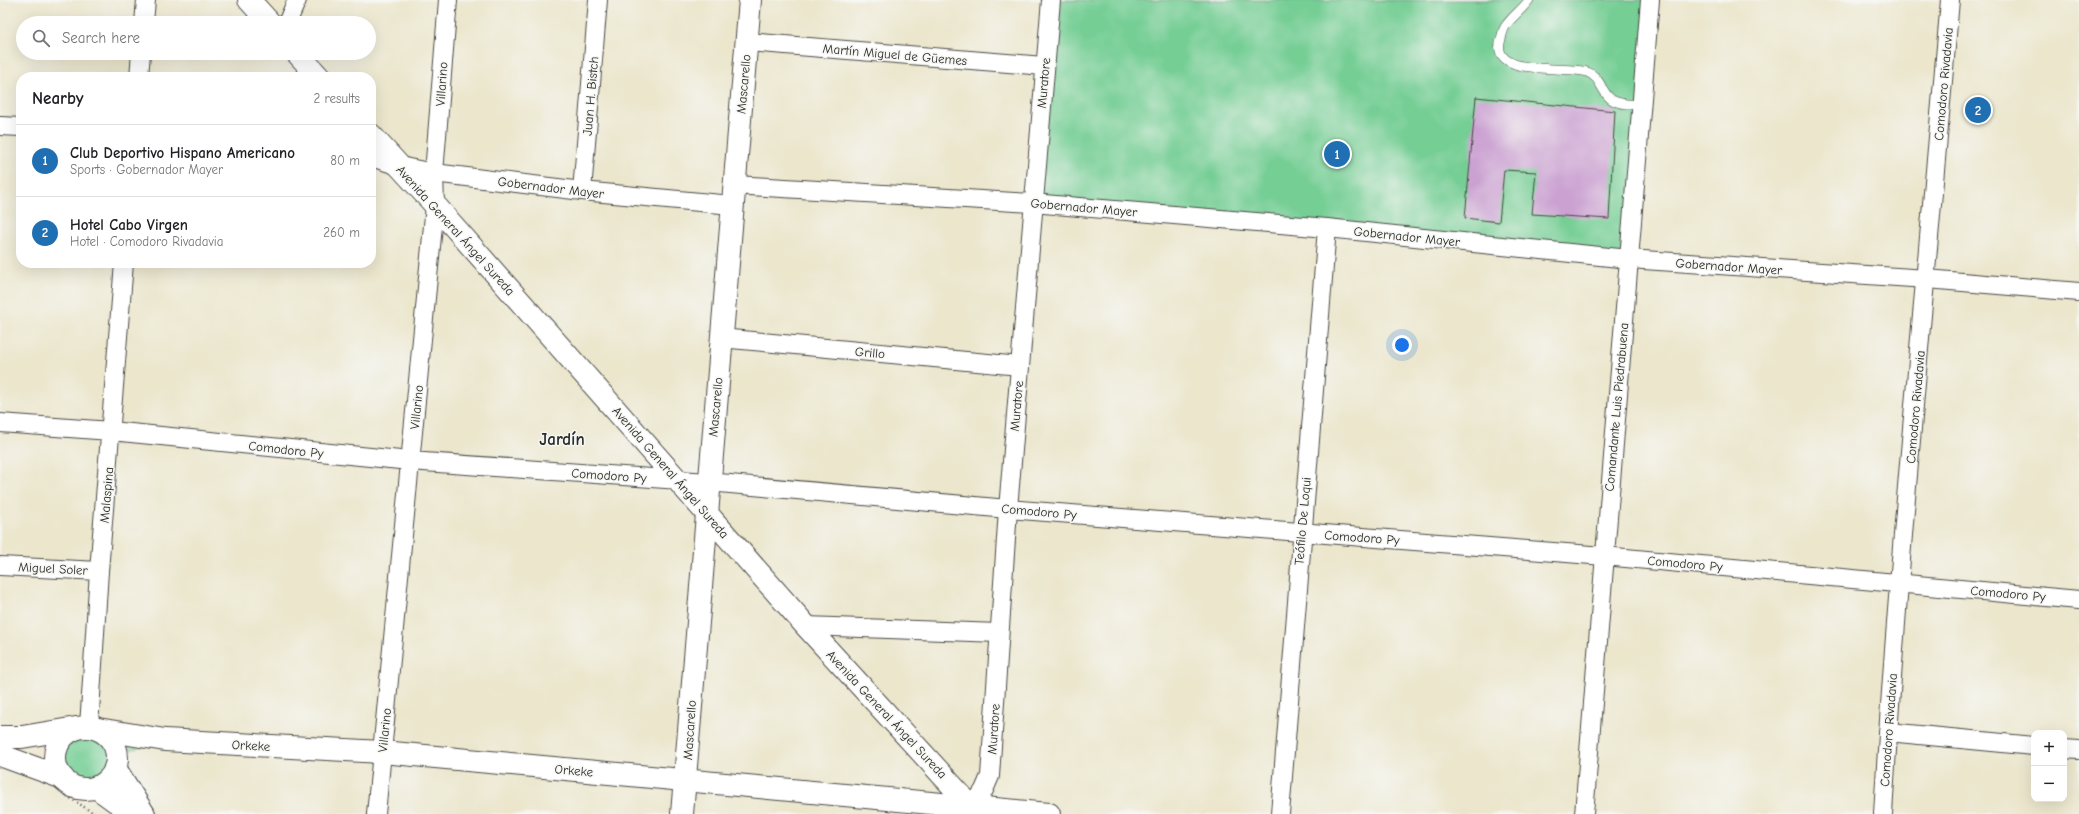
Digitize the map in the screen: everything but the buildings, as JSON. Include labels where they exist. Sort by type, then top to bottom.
[{"type":"main road","points":[[249,0],[264,16]]},
{"type":"main road","name":"Mascarello","points":[[682,814],[720,338],[750,0]]},
{"type":"main road","points":[[303,60],[314,72]]},
{"type":"main road","name":"Avenida General Ángel Sureda","points":[[376,141],[436,205],[679,480],[706,513],[973,812]]},
{"type":"main road","points":[[63,778],[56,765],[56,750],[61,740],[68,733],[88,728],[112,741],[116,763],[144,814]]},
{"type":"main road","name":"Orkeke","points":[[0,737],[22,737],[88,728],[165,740],[382,752],[685,781],[973,812],[1049,814]]},
{"type":"main road","points":[[0,755],[63,778],[78,788],[96,787],[104,783],[116,763],[127,751],[165,740]]},
{"type":"main road","points":[[96,787],[132,814]]},
{"type":"street","points":[[145,16],[146,0]]},
{"type":"street","points":[[290,16],[297,0]]},
{"type":"street","name":"Villarino","points":[[376,814],[436,205],[434,173],[448,0]]},
{"type":"street","name":"Juan H. Bistch","points":[[582,191],[598,0]]},
{"type":"street","name":"Muratore","points":[[973,812],[990,776],[1008,509],[1032,203],[1051,0]]},
{"type":"street","name":"Comandante Luis Piedrabuena","points":[[1584,814],[1650,0]]},
{"type":"street","name":"Comodoro Rivadavia","points":[[1883,814],[1898,583],[1927,279],[1950,0]]},
{"type":"street","name":"Martín Miguel de Güemes","points":[[747,42],[1044,66]]},
{"type":"street","points":[[140,72],[141,60]]},
{"type":"street","points":[[0,126],[16,128]]},
{"type":"street","name":"Gobernador Mayer","points":[[376,159],[399,166],[434,173],[582,191],[1032,203],[1327,228],[1629,259],[1927,279],[2079,292]]},
{"type":"street","name":"Teófilo De Loqui","points":[[1280,814],[1301,533],[1327,228]]},
{"type":"street","name":"Malaspina","points":[[88,728],[124,268]]},
{"type":"street","name":"Grillo","points":[[720,338],[1020,366]]},
{"type":"street","name":"Comodoro Py","points":[[0,423],[111,431],[410,461],[708,482],[1008,509],[1604,556],[2079,600]]},
{"type":"street","name":"Miguel Soler","points":[[2,567],[99,571]]},
{"type":"street","points":[[806,626],[999,633]]},
{"type":"street","points":[[1888,732],[2031,746]]},
{"type":"street","points":[[2067,749],[2079,750]]},
{"type":"lane","points":[[1529,0],[1504,27],[1499,44],[1500,54],[1509,63],[1518,66],[1588,72],[1598,79],[1611,99],[1623,103],[1641,105]]},
{"type":"green space","points":[[1052,0],[1650,0],[1629,259],[1032,203]]},
{"type":"green space","points":[[68,733],[165,740],[127,751],[117,759],[132,796],[78,788],[69,783],[58,771],[56,764],[58,748]]},
{"type":"place","name":"Hotel Cabo Virgen","points":[[1978,110]]},
{"type":"place","name":"Club Deportivo Hispano Americano","points":[[1337,154]]},
{"type":"district","name":"Jardín","points":[[562,439]]}]
